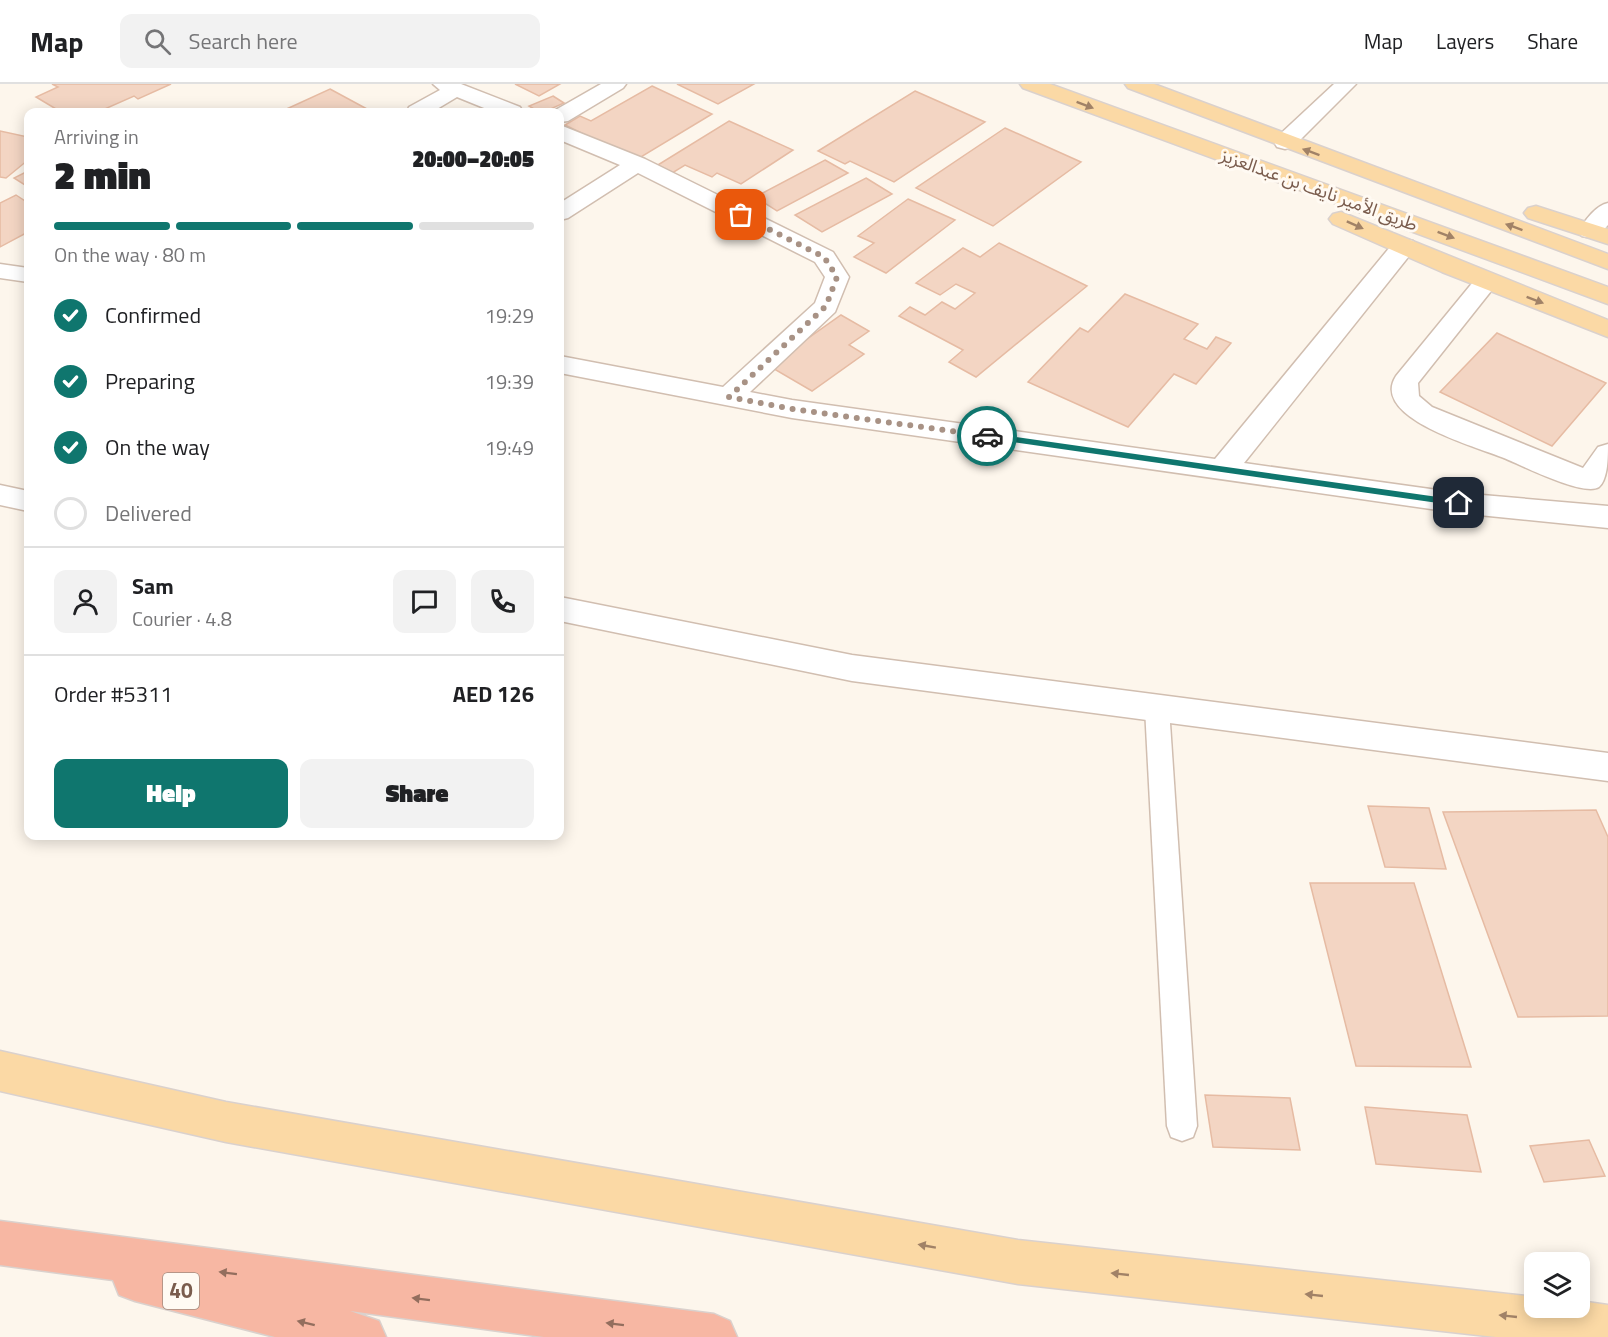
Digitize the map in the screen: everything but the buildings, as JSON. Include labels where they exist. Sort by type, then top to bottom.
[{"type":"highway","name":"40","points":[[0,1244],[363,1337]]},
{"type":"highway","points":[[0,1244],[714,1337]]},
{"type":"main road","name":"طريق الأمير نايف بن عبدالعزيز","points":[[1030,84],[1608,296]]},
{"type":"main road","name":"طريق الأمير نايف بن عبدالعزيز","points":[[1135,84],[1608,262]]},
{"type":"main road","points":[[1110,115],[1487,282],[1608,329]]},
{"type":"main road","points":[[1342,163],[1553,217],[1599,234]]},
{"type":"main road","points":[[0,1071],[226,1122],[1018,1262],[1608,1328]]},
{"type":"street","points":[[564,114],[616,84]]},
{"type":"street","points":[[1285,142],[1346,84]]},
{"type":"street","points":[[422,108],[449,87],[502,108]]},
{"type":"street","points":[[564,134],[637,164],[824,257],[837,277],[826,306],[729,397]]},
{"type":"street","points":[[564,210],[637,164]]},
{"type":"street","points":[[1599,234],[1608,210]]},
{"type":"street","points":[[1222,470],[1404,246]]},
{"type":"street","points":[[0,271],[24,274]]},
{"type":"street","points":[[1487,282],[1405,382],[1406,399],[1422,414],[1566,473],[1590,480],[1608,454]]},
{"type":"street","points":[[564,366],[792,409],[1459,503],[1608,517]]},
{"type":"street","points":[[0,495],[24,500]]},
{"type":"street","points":[[564,610],[852,668],[1608,766]]},
{"type":"lane","points":[[1157,708],[1182,1126]]},
{"type":"way so far","points":[[741,215],[824,257],[837,277],[826,306],[729,397],[792,409],[987,436]]},
{"type":"route","points":[[987,436],[1459,503]]}]
